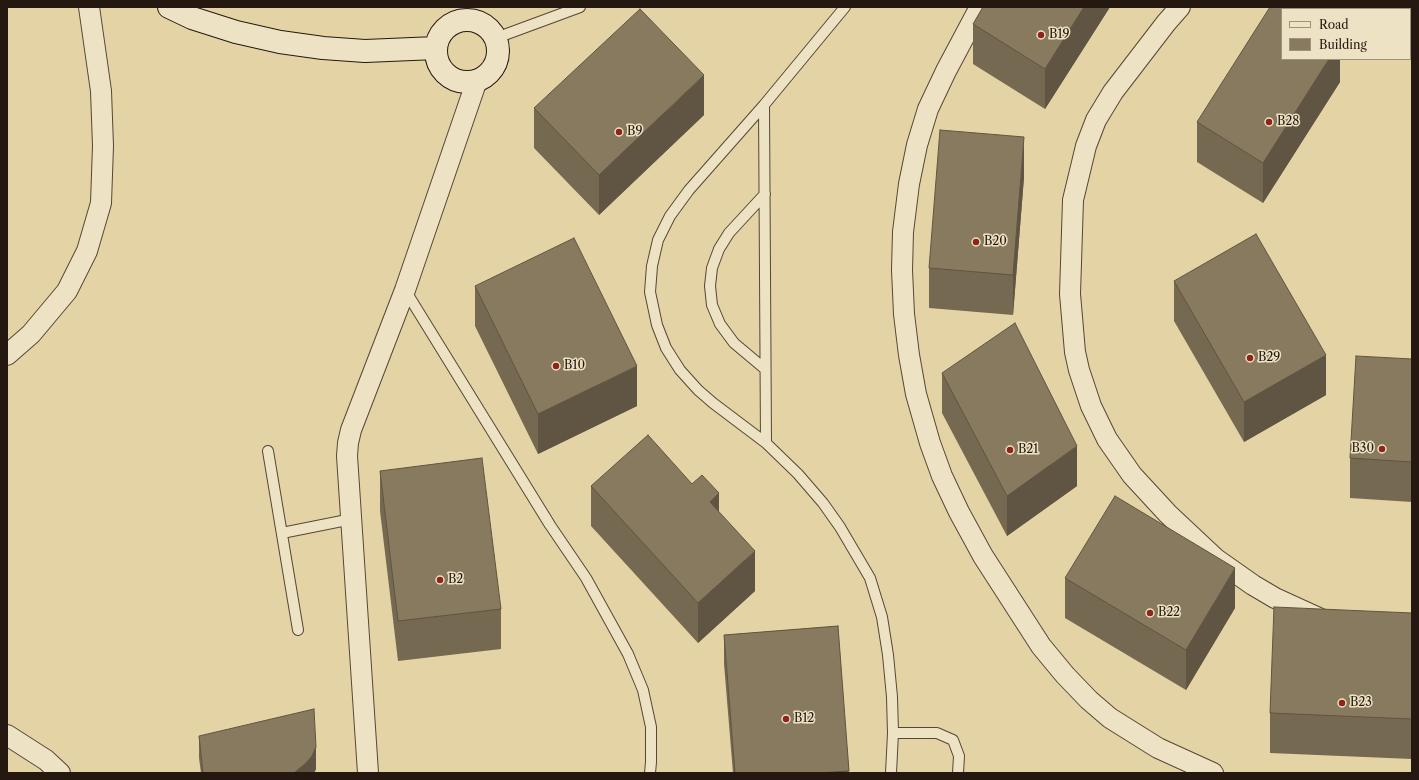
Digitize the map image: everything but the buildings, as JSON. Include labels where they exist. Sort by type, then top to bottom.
[{"type":"street","points":[[7,355],[31,334],[66,291],[87,251],[101,203],[103,146],[101,91],[89,7]]},
{"type":"street","points":[[169,7],[192,18],[236,32],[280,42],[323,48],[365,51],[436,48]]},
{"type":"street","points":[[980,7],[928,109],[916,151],[909,184],[903,232],[902,278],[904,314],[909,356],[916,394],[930,443],[942,476],[959,512],[983,556],[1040,646],[1089,700],[1115,721],[1158,748],[1213,773]]},
{"type":"street","points":[[1180,7],[1113,92],[1096,120],[1086,146],[1073,200],[1070,294],[1073,336],[1079,370],[1091,406],[1107,439],[1132,474],[1168,514],[1216,560],[1253,585],[1299,610],[1337,624]]},
{"type":"street","points":[[461,20],[472,20],[482,23],[490,29],[496,38],[498,58],[493,68],[486,76],[467,82],[448,75],[441,68],[437,58],[436,48],[438,38],[452,23],[461,20]]},
{"type":"street","points":[[368,773],[347,456],[348,443],[351,430],[405,290],[477,80]]},
{"type":"street","points":[[7,735],[46,760],[60,773]]},
{"type":"lane","points":[[496,38],[580,7]]},
{"type":"lane","points":[[845,7],[764,105],[689,190],[670,216],[656,247],[652,266],[650,292],[657,325],[666,348],[680,370],[698,390],[766,443],[798,474],[823,503],[840,527],[870,578],[882,617],[887,647],[892,697],[893,733],[891,773]]},
{"type":"lane","points":[[764,105],[766,443]]},
{"type":"lane","points":[[765,194],[729,233],[718,249],[712,268],[710,286],[712,305],[715,315],[723,328],[734,343],[765,369]]},
{"type":"lane","points":[[405,290],[550,525],[586,578],[628,654],[643,690],[651,727],[650,773]]},
{"type":"lane","points":[[268,451],[298,630]]},
{"type":"lane","points":[[282,533],[352,518]]},
{"type":"lane","points":[[893,733],[937,733],[952,740],[959,756],[958,773]]},
{"type":"place","name":"B19","points":[[1041,35]]},
{"type":"place","name":"B28","points":[[1269,122]]},
{"type":"place","name":"B9","points":[[619,132]]},
{"type":"place","name":"B20","points":[[976,242]]},
{"type":"place","name":"B29","points":[[1250,358]]},
{"type":"place","name":"B10","points":[[556,366]]},
{"type":"place","name":"B30","points":[[1382,449]]},
{"type":"place","name":"B21","points":[[1010,450]]},
{"type":"place","name":"B2","points":[[440,580]]},
{"type":"place","name":"B22","points":[[1150,613]]},
{"type":"place","name":"B23","points":[[1342,703]]},
{"type":"place","name":"B12","points":[[786,719]]}]
